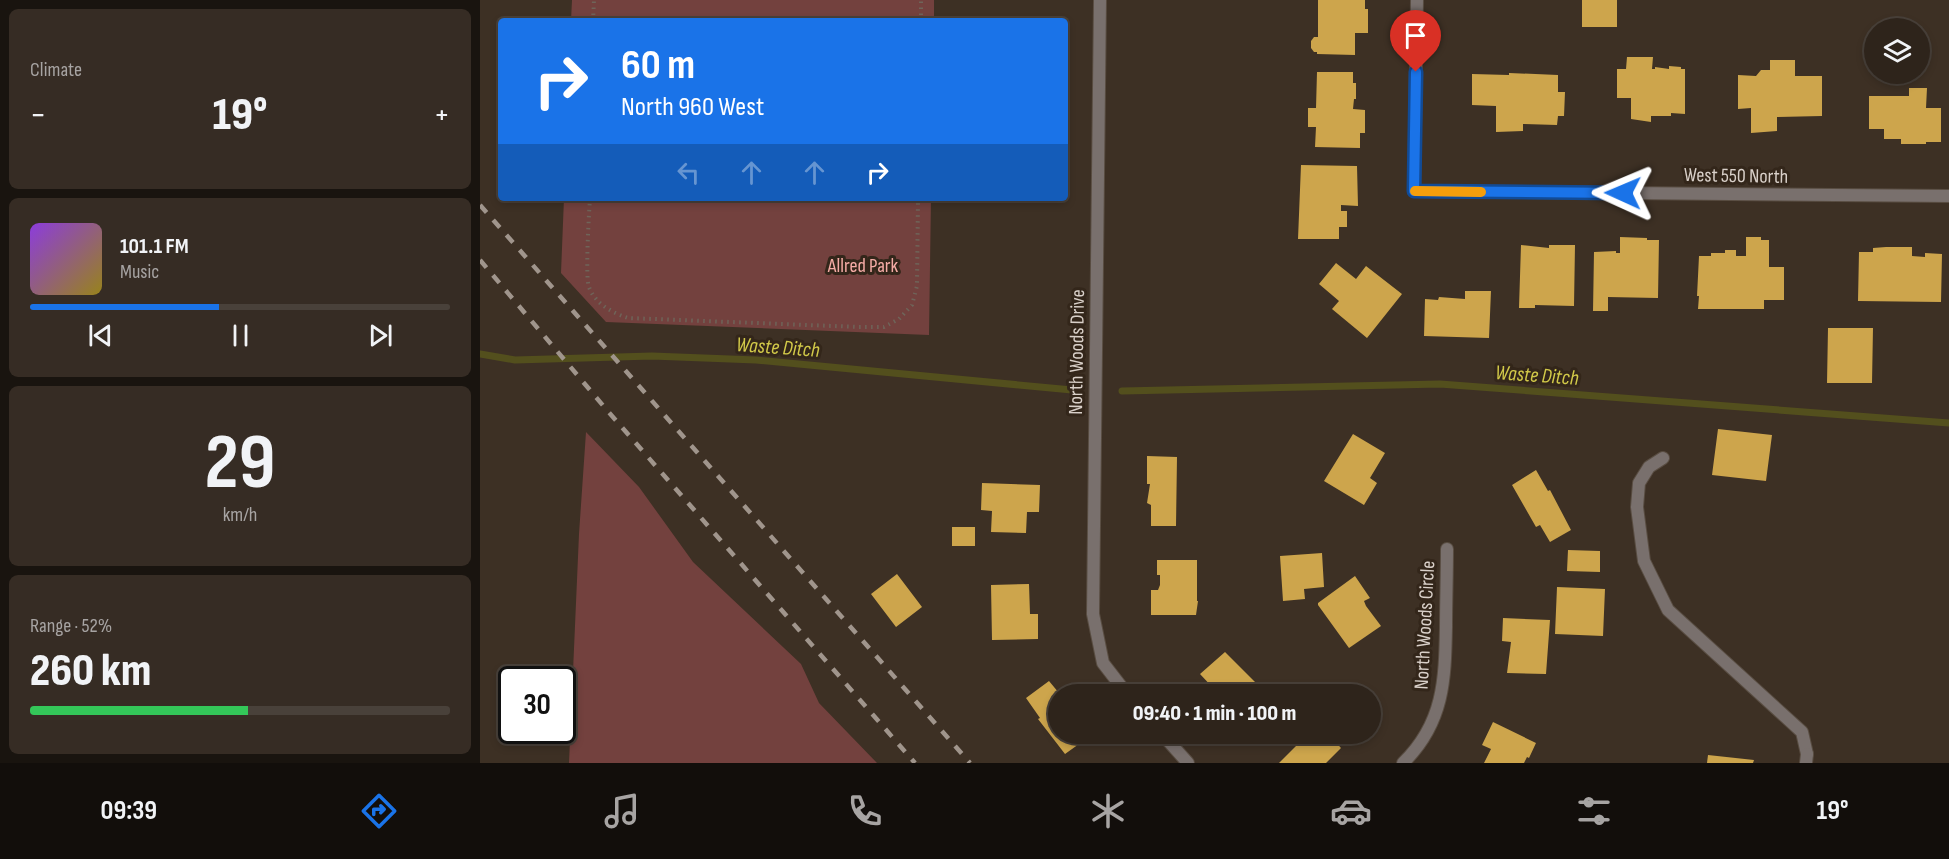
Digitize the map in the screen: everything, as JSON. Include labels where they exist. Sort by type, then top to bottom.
[{"type":"street","name":"North Woods Drive","points":[[1100,0],[1093,614],[1103,663],[1119,684]]},
{"type":"street","name":"West 550 North","points":[[1417,0],[1414,191],[1949,196]]},
{"type":"street","points":[[1663,458],[1649,467],[1639,483],[1637,507],[1644,561],[1663,601],[1668,610],[1802,732],[1807,759]]},
{"type":"street","name":"North Woods Circle","points":[[1403,763],[1419,745],[1431,723],[1442,693],[1445,677],[1447,549]]},
{"type":"street","points":[[1171,744],[1188,763]]},
{"type":"path","points":[[593,18],[594,0]]},
{"type":"path","points":[[921,0],[921,18]]},
{"type":"path","points":[[590,201],[588,286],[597,299],[612,312],[628,318],[884,327],[898,319],[912,305],[917,286],[918,201]]},
{"type":"green space","points":[[572,0],[934,0],[934,18],[571,18]]},
{"type":"green space","name":"Allred Park","points":[[564,201],[931,201],[929,335],[606,322],[561,273]]},
{"type":"green space","points":[[586,432],[639,487],[693,562],[801,664],[819,703],[877,763],[569,763],[570,744],[576,744],[576,666],[573,666]]},
{"type":"building","points":[[1318,0],[1365,0],[1365,9],[1368,9],[1368,33],[1355,33],[1355,55],[1317,54],[1311,48],[1311,41],[1314,37],[1318,37]]},
{"type":"building","points":[[1582,0],[1617,0],[1617,27],[1582,27]]},
{"type":"building","points":[[1627,57],[1653,57],[1652,69],[1655,67],[1669,69],[1669,66],[1685,69],[1685,114],[1671,113],[1671,116],[1651,116],[1651,122],[1631,119],[1631,98],[1617,98],[1617,69],[1626,69]]},
{"type":"building","points":[[1770,60],[1795,60],[1795,76],[1822,76],[1822,116],[1777,117],[1777,131],[1751,133],[1751,108],[1738,109],[1738,75],[1756,76],[1761,70],[1770,70]]},
{"type":"building","points":[[1317,72],[1353,72],[1356,99],[1354,99],[1353,109],[1365,110],[1365,133],[1360,133],[1360,148],[1315,147],[1316,127],[1308,127],[1308,108],[1316,108]]},
{"type":"building","points":[[1509,73],[1558,75],[1558,92],[1565,92],[1564,116],[1558,116],[1557,125],[1523,124],[1523,131],[1496,132],[1496,106],[1472,105],[1472,74],[1509,75]]},
{"type":"building","points":[[1909,88],[1927,88],[1926,108],[1941,108],[1941,142],[1901,144],[1901,139],[1884,139],[1884,129],[1869,129],[1869,96],[1909,96]]},
{"type":"building","points":[[1301,165],[1357,166],[1358,206],[1341,205],[1341,211],[1347,211],[1347,227],[1339,227],[1339,239],[1298,239]]},
{"type":"building","points":[[1620,237],[1659,240],[1658,298],[1608,297],[1608,311],[1593,311],[1594,252],[1616,251],[1620,253]]},
{"type":"building","points":[[1746,237],[1761,237],[1761,240],[1769,240],[1769,267],[1784,267],[1784,300],[1764,300],[1764,309],[1698,309],[1699,256],[1711,256],[1711,253],[1736,250],[1736,256],[1746,256]]},
{"type":"building","points":[[1521,245],[1549,248],[1549,245],[1575,245],[1574,306],[1535,305],[1535,308],[1519,308]]},
{"type":"building","points":[[1912,247],[1912,256],[1925,257],[1925,253],[1942,254],[1941,302],[1858,301],[1859,252],[1873,252],[1873,248]]},
{"type":"building","points":[[1336,263],[1356,279],[1366,266],[1402,294],[1367,338],[1332,309],[1339,301],[1319,284]]},
{"type":"building","points":[[1465,291],[1491,291],[1489,338],[1424,336],[1425,299],[1438,300],[1439,297],[1465,299]]},
{"type":"building","points":[[1828,328],[1873,328],[1872,383],[1827,383]]},
{"type":"building","points":[[1718,429],[1772,435],[1766,481],[1712,475]]},
{"type":"building","points":[[1353,434],[1385,453],[1370,478],[1377,483],[1364,505],[1324,481]]},
{"type":"building","points":[[1147,456],[1177,457],[1176,526],[1151,526],[1151,505],[1147,503],[1150,484],[1147,484]]},
{"type":"building","points":[[1536,470],[1548,491],[1550,490],[1571,530],[1550,542],[1540,525],[1536,527],[1512,485]]},
{"type":"building","points":[[982,483],[1040,485],[1039,512],[1027,512],[1026,533],[991,532],[992,511],[981,510]]},
{"type":"building","points":[[952,527],[975,527],[975,546],[952,546]]},
{"type":"building","points":[[1568,550],[1600,551],[1600,572],[1567,571]]},
{"type":"building","points":[[1322,553],[1324,587],[1304,589],[1305,599],[1283,601],[1280,556]]},
{"type":"building","points":[[1157,560],[1197,560],[1196,615],[1151,615],[1151,590],[1158,590],[1160,585]]},
{"type":"building","points":[[897,574],[922,607],[896,627],[871,594]]},
{"type":"building","points":[[1355,576],[1370,598],[1364,601],[1366,606],[1381,626],[1349,648],[1318,603]]},
{"type":"building","points":[[1029,584],[1030,614],[1038,614],[1038,639],[992,640],[991,585]]},
{"type":"building","points":[[1557,587],[1605,589],[1603,636],[1555,634]]},
{"type":"building","points":[[1503,618],[1550,620],[1546,674],[1507,673],[1511,642],[1502,641]]},
{"type":"building","points":[[1225,652],[1257,684],[1209,684],[1200,674]]},
{"type":"building","points":[[1049,681],[1052,684],[1048,684],[1048,732],[1038,719],[1040,718],[1026,698]]},
{"type":"building","points":[[1493,722],[1536,743],[1524,763],[1484,763],[1491,749],[1482,745]]},
{"type":"building","points":[[1057,744],[1079,744],[1065,754]]},
{"type":"building","points":[[1298,744],[1337,744],[1341,748],[1326,763],[1279,763]]},
{"type":"building","points":[[1708,755],[1754,760],[1753,763],[1707,763]]},
{"type":"waterway","name":"Waste Ditch","points":[[480,354],[515,360],[652,356],[756,360],[1072,390]]},
{"type":"waterway","name":"Waste Ditch","points":[[1122,391],[1440,384],[1949,423]]},
{"type":"railway","points":[[480,205],[970,763]]},
{"type":"railway","points":[[480,260],[606,409],[915,763]]},
{"type":"slow traffic","points":[[1415,191],[1481,192]]},
{"type":"route","points":[[1416,72],[1414,191],[1623,193]]}]
